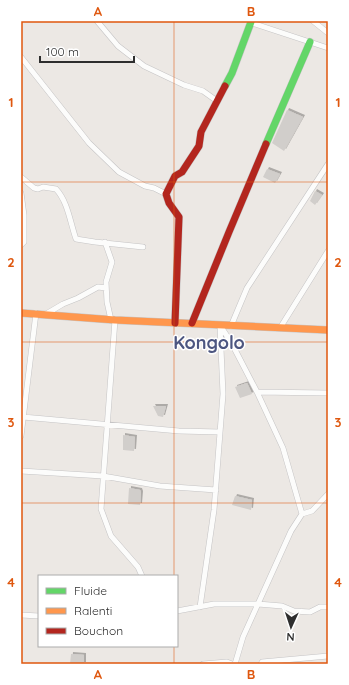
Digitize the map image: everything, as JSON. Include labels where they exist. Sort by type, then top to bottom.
[{"type":"street","points":[[97,21],[118,46],[144,66],[184,85],[203,91],[217,100]]},
{"type":"street","points":[[313,21],[328,32]]},
{"type":"street","points":[[175,323],[179,217],[168,203],[166,194],[175,176],[182,172],[199,146],[201,132],[232,73],[249,22],[328,48]]},
{"type":"street","points":[[192,324],[229,232],[310,42]]},
{"type":"street","points":[[21,57],[89,142],[119,172],[145,186],[154,188],[166,194]]},
{"type":"street","points":[[231,326],[247,288],[328,164]]},
{"type":"street","points":[[21,177],[34,188],[38,189],[42,187],[56,189],[65,204],[76,238],[143,247]]},
{"type":"street","points":[[21,192],[24,215],[24,242],[21,245]]},
{"type":"street","points":[[105,242],[112,262],[106,282],[106,302],[113,320],[101,509],[111,536],[138,567],[142,575]]},
{"type":"street","points":[[280,328],[328,251]]},
{"type":"street","points":[[46,314],[98,287],[106,288]]},
{"type":"street","points":[[21,313],[220,326],[327,329]]},
{"type":"street","points":[[21,436],[36,313]]},
{"type":"street","points":[[220,326],[231,342],[257,392],[283,448],[302,514]]},
{"type":"street","points":[[200,607],[214,510],[223,394],[220,326]]},
{"type":"street","points":[[257,392],[328,393]]},
{"type":"street","points":[[23,417],[220,432]]},
{"type":"street","points":[[21,471],[103,476],[160,486],[216,490]]},
{"type":"street","points":[[235,664],[243,637],[291,531],[302,514],[312,511],[328,494]]},
{"type":"street","points":[[178,611],[214,604],[258,604],[282,606],[294,611],[310,612],[320,607],[328,607]]},
{"type":"street","points":[[21,615],[38,616]]},
{"type":"street","points":[[262,664],[262,662],[328,656]]},
{"type":"street","points":[[204,664],[227,662],[232,664]]},
{"type":"building","points":[[287,110],[303,117],[284,151],[272,143]]},
{"type":"building","points":[[267,169],[280,174],[275,183],[263,177]]},
{"type":"building","points":[[315,191],[322,195],[315,205],[310,201]]},
{"type":"building","points":[[247,383],[252,394],[240,398],[235,387]]},
{"type":"building","points":[[153,406],[166,406],[163,417],[158,416]]},
{"type":"building","points":[[123,435],[135,437],[134,451],[123,450]]},
{"type":"building","points":[[129,488],[140,490],[140,505],[128,504]]},
{"type":"building","points":[[235,496],[252,500],[251,510],[232,505]]},
{"type":"building","points":[[71,654],[84,655],[84,664],[70,664]]},
{"type":"traffic: fast","points":[[225,86],[232,73],[251,22]]},
{"type":"traffic: fast","points":[[266,144],[310,42]]},
{"type":"traffic: slow","points":[[21,313],[115,320],[328,330]]},
{"type":"traffic: jam","points":[[175,323],[179,217],[169,203],[166,194],[175,176],[182,172],[199,146],[201,132],[225,86]]},
{"type":"traffic: jam","points":[[192,323],[266,144]]},
{"type":"district","name":"Kongolo","points":[[209,343]]}]
